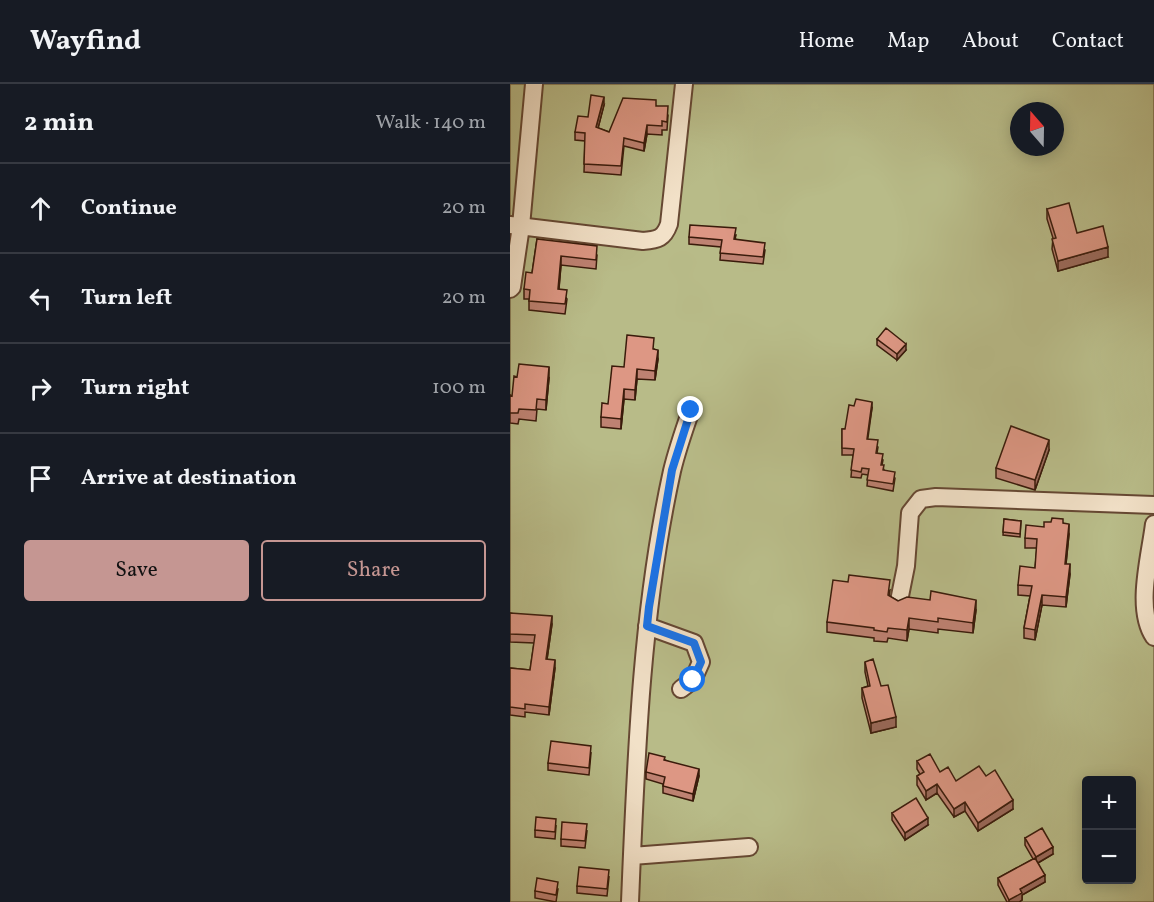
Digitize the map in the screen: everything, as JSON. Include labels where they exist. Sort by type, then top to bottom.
[{"type":"street","points":[[510,289],[534,84]]},
{"type":"street","points":[[516,226],[643,241],[656,240],[666,234],[684,84]]},
{"type":"street","points":[[630,902],[649,607],[672,470],[691,410]]},
{"type":"street","points":[[899,601],[906,566],[906,541],[910,513],[921,499],[936,497],[1154,505]]},
{"type":"street","points":[[1154,524],[1144,602],[1147,626],[1154,637]]},
{"type":"street","points":[[647,626],[694,643],[701,662],[693,680],[681,689]]},
{"type":"street","points":[[632,856],[749,848]]},
{"type":"green space","points":[[510,84],[1154,84],[1154,902],[510,902]]},
{"type":"building","points":[[591,95],[604,97],[596,127],[609,132],[623,98],[656,100],[656,106],[668,106],[667,122],[662,121],[662,126],[647,125],[644,143],[624,138],[621,166],[584,164],[585,133],[575,132],[578,116],[588,117]]},
{"type":"building","points":[[1069,203],[1077,233],[1103,226],[1108,247],[1058,261],[1052,239],[1056,238],[1047,209]]},
{"type":"building","points":[[690,225],[736,228],[734,239],[765,243],[763,257],[720,253],[722,240],[689,237]]},
{"type":"building","points":[[537,239],[597,246],[596,260],[561,256],[558,289],[567,290],[565,304],[529,301],[530,290],[524,289],[526,272],[532,273]]},
{"type":"building","points":[[886,328],[906,344],[897,354],[877,339]]},
{"type":"building","points":[[627,335],[654,338],[653,349],[658,350],[655,371],[637,369],[635,390],[624,389],[621,419],[601,417],[602,403],[608,404],[612,366],[624,367]]},
{"type":"building","points":[[519,364],[549,367],[546,400],[537,399],[536,410],[519,409],[518,413],[510,413],[510,395],[512,396],[514,376],[517,377]]},
{"type":"building","points":[[856,399],[872,402],[867,439],[878,440],[876,453],[883,454],[881,465],[884,465],[883,470],[895,472],[893,484],[867,480],[869,469],[862,468],[861,472],[851,470],[854,449],[842,448],[842,429],[845,429],[849,405],[854,406]]},
{"type":"building","points":[[1011,426],[1049,440],[1035,480],[996,468]]},
{"type":"building","points":[[1052,518],[1063,519],[1063,523],[1069,524],[1065,564],[1070,564],[1066,597],[1042,595],[1035,630],[1024,628],[1032,586],[1018,585],[1020,566],[1035,568],[1037,539],[1025,538],[1026,525],[1044,527],[1044,522],[1051,522]]},
{"type":"building","points":[[1004,519],[1021,521],[1020,534],[1003,532]]},
{"type":"building","points":[[849,575],[890,580],[888,595],[898,601],[907,597],[930,600],[931,591],[976,600],[973,623],[938,618],[938,622],[909,618],[907,630],[888,628],[887,632],[874,630],[874,628],[827,622],[833,580],[848,582]]},
{"type":"building","points":[[510,613],[552,616],[546,659],[555,660],[549,707],[525,704],[525,709],[510,707],[510,668],[530,670],[535,635],[510,634]]},
{"type":"building","points":[[873,659],[881,686],[888,685],[896,717],[871,723],[862,688],[870,686],[865,662]]},
{"type":"building","points":[[551,741],[591,746],[589,768],[548,763]]},
{"type":"building","points":[[649,753],[665,757],[664,760],[699,769],[693,794],[663,786],[665,777],[646,772]]},
{"type":"building","points":[[930,754],[940,772],[948,767],[956,781],[979,766],[986,776],[995,770],[1013,800],[978,823],[965,802],[954,809],[937,784],[926,791],[917,776],[924,772],[917,761]]},
{"type":"building","points":[[916,798],[928,818],[905,833],[892,813]]},
{"type":"building","points":[[536,817],[556,819],[555,832],[535,830]]},
{"type":"building","points":[[562,822],[587,824],[585,841],[561,839]]},
{"type":"building","points":[[1042,828],[1053,847],[1036,857],[1025,838]]},
{"type":"building","points":[[1035,858],[1045,875],[1020,889],[1022,893],[1009,900],[998,878]]},
{"type":"building","points":[[579,867],[609,870],[607,889],[577,886]]},
{"type":"building","points":[[537,878],[558,882],[556,895],[535,891]]},
{"type":"route","points":[[691,410],[672,470],[647,626],[694,643],[701,662],[693,680]]}]
